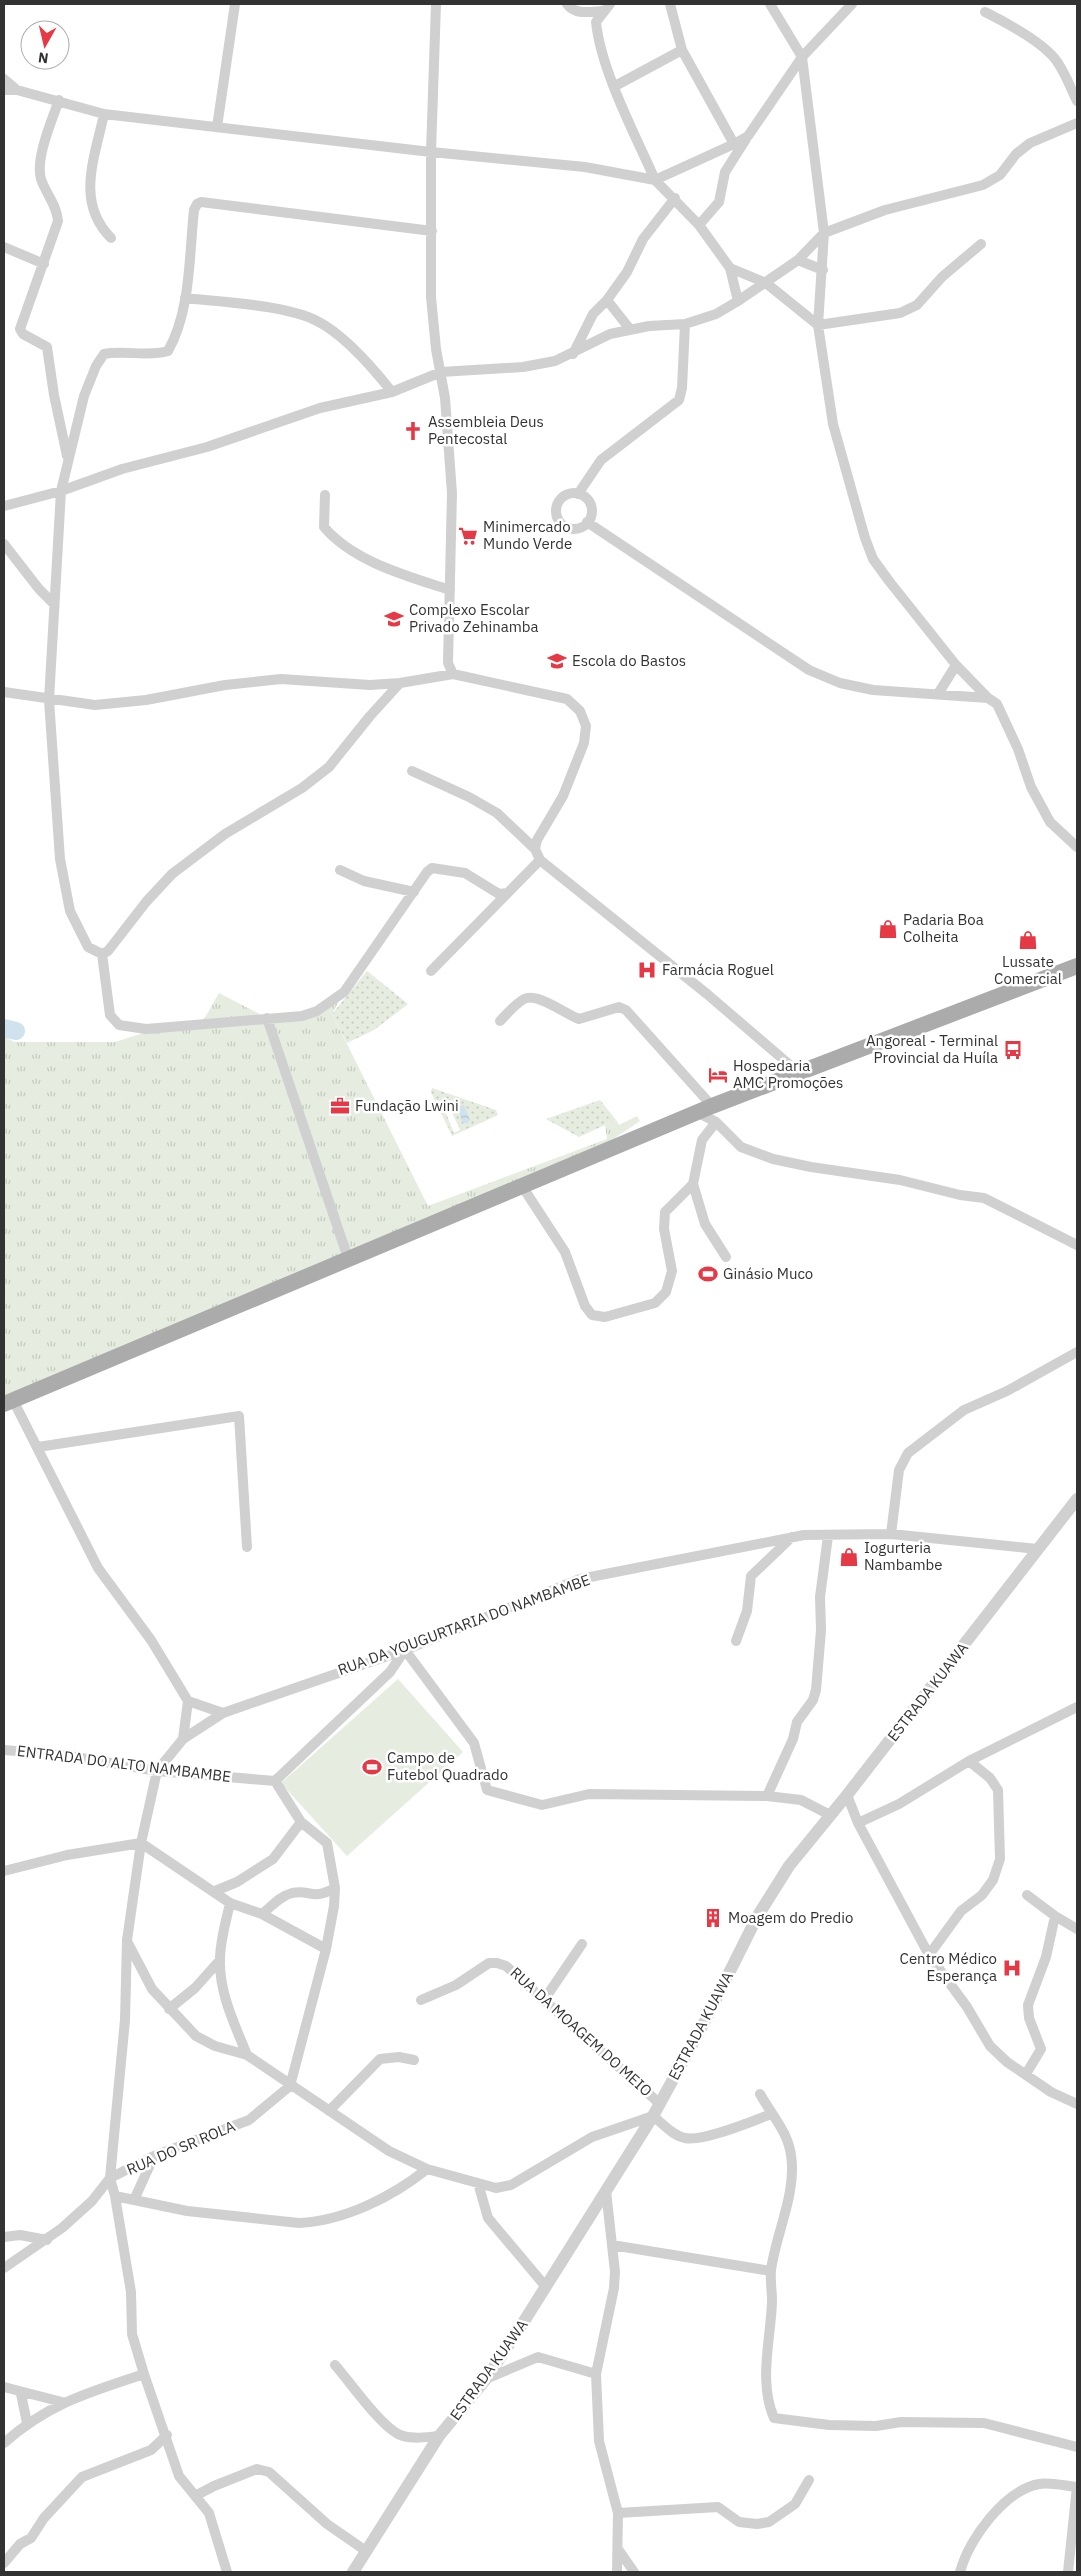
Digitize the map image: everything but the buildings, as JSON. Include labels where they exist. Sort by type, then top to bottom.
[{"type":"main road","points":[[8,1402],[704,1109],[1077,966]]},
{"type":"street","points":[[217,127],[236,4]]},
{"type":"street","points":[[436,4],[430,152],[432,297],[436,348],[442,372],[452,492],[448,662],[453,674]]},
{"type":"street","points":[[567,4],[571,10],[579,12],[606,8]]},
{"type":"street","points":[[670,4],[682,50],[734,144]]},
{"type":"street","points":[[770,4],[802,57],[824,232],[818,325],[833,424],[873,559],[956,665],[988,698],[997,704],[1018,749],[1031,787],[1050,822],[1060,833],[1077,846]]},
{"type":"street","points":[[699,225],[719,202],[725,172],[802,57],[852,4]]},
{"type":"street","points":[[606,8],[596,22],[598,36],[615,86],[655,180],[675,198],[699,225],[730,268],[738,301]]},
{"type":"street","points":[[985,12],[1017,30],[1053,57],[1058,63],[1077,102]]},
{"type":"street","points":[[615,86],[682,50]]},
{"type":"street","points":[[4,79],[17,90]]},
{"type":"street","points":[[4,90],[17,90],[59,100],[104,114],[430,152],[585,167],[655,180],[748,136]]},
{"type":"street","points":[[59,100],[40,161],[41,178],[55,208],[58,221],[20,329],[24,334],[47,347],[54,395],[68,459]]},
{"type":"street","points":[[104,114],[88,185],[100,227],[112,238]]},
{"type":"street","points":[[4,506],[61,491],[122,469],[207,447],[320,408],[392,392],[442,372],[524,367],[555,361],[573,354],[610,334],[629,328],[685,324],[716,314],[766,283],[798,260],[824,232],[885,210],[983,185],[1000,175],[1016,154],[1030,143],[1077,123]]},
{"type":"street","points":[[573,354],[593,314],[607,300],[627,272],[643,239],[675,198]]},
{"type":"street","points":[[102,954],[88,947],[70,911],[60,859],[49,700],[61,491],[84,396],[96,366],[104,354],[120,351],[161,354],[168,351],[185,298],[194,210],[197,204],[201,202],[432,232]]},
{"type":"street","points":[[730,268],[766,283],[818,325],[900,313],[917,305],[942,277],[981,244]]},
{"type":"street","points":[[4,247],[44,264]]},
{"type":"street","points":[[798,260],[823,270]]},
{"type":"street","points":[[185,298],[264,308],[301,315],[318,321],[365,358],[392,392]]},
{"type":"street","points":[[607,300],[629,328]]},
{"type":"street","points":[[578,494],[601,460],[621,442],[679,400],[682,388],[685,324]]},
{"type":"street","points":[[325,494],[324,527],[334,538],[395,572],[450,590]]},
{"type":"street","points":[[567,494],[578,494],[584,496],[591,506],[590,517],[583,526],[571,529],[561,524],[557,519],[558,502],[567,494]]},
{"type":"street","points":[[587,522],[809,670],[840,683],[873,690],[988,698]]},
{"type":"street","points":[[4,544],[39,590],[54,604]]},
{"type":"street","points":[[938,694],[956,665]]},
{"type":"street","points":[[4,692],[94,706],[146,700],[224,685],[282,679],[370,685],[400,683],[453,674],[567,699],[580,711],[586,726],[584,743],[576,769],[563,796],[537,840],[535,849]]},
{"type":"street","points":[[102,954],[108,951],[146,902],[172,874],[225,834],[302,788],[329,768],[400,683]]},
{"type":"street","points":[[412,771],[469,797],[497,813],[535,849],[540,860],[707,994],[798,1072]]},
{"type":"street","points":[[1060,833],[1077,834]]},
{"type":"street","points":[[431,971],[540,860]]},
{"type":"street","points":[[102,954],[110,1015],[119,1025],[146,1029],[302,1016],[317,1011],[344,992],[427,872],[432,868],[465,873],[499,894],[508,893]]},
{"type":"street","points":[[340,870],[371,883],[414,892]]},
{"type":"street","points":[[500,1021],[522,1000],[528,997],[538,998],[579,1019],[619,1007],[626,1010],[704,1109],[741,1147],[773,1159],[811,1168],[900,1180],[960,1195],[984,1198],[1077,1245]]},
{"type":"street","points":[[267,1018],[348,1258]]},
{"type":"street","points":[[716,1122],[702,1140],[693,1184],[705,1224],[726,1257]]},
{"type":"street","points":[[522,1186],[565,1252],[585,1306],[592,1314],[605,1317],[655,1302],[666,1292],[672,1271],[664,1229],[665,1212],[693,1184]]},
{"type":"street","points":[[891,1534],[899,1470],[908,1453],[964,1410],[1007,1390],[1077,1352]]},
{"type":"street","points":[[8,1402],[38,1447],[98,1568],[151,1640],[188,1701],[183,1740]]},
{"type":"street","points":[[38,1447],[239,1416],[247,1547]]},
{"type":"street","name":"ESTRADA KUAWA","points":[[353,2572],[440,2436],[486,2379],[653,2116],[705,2021],[758,1916],[789,1866],[847,1795],[1077,1499]]},
{"type":"street","name":"RUA DA YOUGURTARIA DO NAMBAMBE","points":[[157,1771],[183,1740],[223,1713],[405,1650],[580,1579],[804,1534],[828,1536],[891,1534],[1037,1549]]},
{"type":"street","points":[[767,1796],[793,1739],[797,1722],[813,1700],[816,1690],[821,1630],[820,1597],[828,1536]]},
{"type":"street","points":[[736,1641],[747,1611],[751,1576],[792,1537]]},
{"type":"street","points":[[290,2086],[326,1949],[335,1888],[327,1843],[301,1822],[275,1781],[390,1672],[405,1650],[474,1743],[487,1790],[542,1805],[589,1794],[767,1796],[801,1800],[830,1815]]},
{"type":"street","points":[[188,1701],[223,1713]]},
{"type":"street","points":[[858,1823],[899,1804],[969,1761],[1077,1707]]},
{"type":"street","name":"ENTRADA DO ALTO NAMBAMBE","points":[[4,1750],[64,1754],[157,1771],[275,1781]]},
{"type":"street","points":[[929,1955],[961,1912],[982,1895],[993,1880],[1000,1859],[998,1790],[990,1778],[969,1761]]},
{"type":"street","points":[[157,1771],[141,1843],[127,1940],[125,2020],[110,2178],[115,2196],[131,2292],[132,2334],[179,2476],[209,2513],[227,2572]]},
{"type":"street","points":[[847,1795],[858,1823],[929,1955],[967,2007],[990,2046],[1007,2062],[1051,2092],[1077,2104]]},
{"type":"street","points":[[215,1891],[237,1882],[273,1859],[301,1822]]},
{"type":"street","points":[[4,1871],[67,1855],[141,1843],[196,1882],[215,1891],[230,1903],[262,1914],[326,1949]]},
{"type":"street","points":[[262,1914],[282,1897],[291,1893],[323,1894],[335,1888]]},
{"type":"street","points":[[1027,1895],[1055,1916],[1077,1929]]},
{"type":"street","points":[[230,1903],[220,1960],[222,1983],[229,2009],[247,2056]]},
{"type":"street","points":[[1026,2074],[1041,2049],[1029,2018],[1028,2005],[1046,1957],[1055,1916]]},
{"type":"street","points":[[127,1940],[152,1989],[196,2036],[215,2046],[247,2056],[389,2151],[427,2170],[496,2188],[511,2185],[592,2137],[653,2116],[678,2136],[686,2139],[709,2135],[771,2114]]},
{"type":"street","points":[[544,2000],[582,1944]]},
{"type":"street","points":[[168,2008],[195,1988],[220,1960]]},
{"type":"street","name":"RUA DA MOAGEM DO MEIO","points":[[421,2000],[456,1985],[489,1963],[506,1966],[660,2102]]},
{"type":"street","points":[[328,2111],[380,2059],[393,2057],[414,2060]]},
{"type":"street","name":"RUA DO SR ROLA","points":[[4,2268],[47,2240],[92,2201],[110,2178],[154,2156],[249,2120],[290,2086]]},
{"type":"street","points":[[760,2094],[785,2134],[791,2155],[791,2180],[771,2271],[772,2301],[766,2359],[770,2408],[774,2418],[829,2425],[876,2426],[901,2422],[984,2423],[1077,2447]]},
{"type":"street","points":[[134,2200],[154,2156]]},
{"type":"street","points":[[115,2196],[196,2212],[299,2223],[315,2222],[371,2203],[408,2184],[427,2170]]},
{"type":"street","points":[[478,2183],[488,2218],[546,2287]]},
{"type":"street","points":[[606,2191],[615,2272],[614,2288],[596,2374],[598,2441],[618,2513],[617,2572]]},
{"type":"street","points":[[4,2237],[20,2235],[47,2240]]},
{"type":"street","points":[[612,2245],[771,2271]]},
{"type":"street","points":[[486,2379],[538,2357],[596,2374]]},
{"type":"street","points":[[335,2365],[382,2420],[397,2434],[410,2438],[440,2436]]},
{"type":"street","points":[[4,2443],[26,2423],[62,2402],[144,2374]]},
{"type":"street","points":[[4,2387],[21,2394],[62,2402]]},
{"type":"street","points":[[21,2394],[26,2423]]},
{"type":"street","points":[[4,2562],[20,2544],[31,2538],[44,2518],[82,2477],[152,2450],[167,2435]]},
{"type":"street","points":[[195,2496],[214,2486],[257,2469],[269,2472],[327,2524],[366,2551]]},
{"type":"street","points":[[618,2513],[718,2507],[739,2522],[756,2524],[769,2522],[794,2504],[809,2480]]},
{"type":"street","points":[[960,2572],[972,2541],[1004,2503],[1028,2488],[1040,2484],[1077,2487],[1068,2572]]},
{"type":"street","points":[[618,2549],[634,2572]]},
{"type":"green space","points":[[367,971],[408,1004],[374,1030],[347,1043],[332,1014]]},
{"type":"green space","points":[[344,992],[332,1014],[428,1206],[607,1139],[605,1125],[616,1120],[619,1125],[637,1116],[640,1121],[609,1142],[4,1396],[4,1036],[14,1042],[115,1042],[159,1028],[202,1023],[219,993],[267,1018],[302,1016]]},
{"type":"green space","points":[[432,1088],[496,1110],[498,1115],[452,1136],[431,1092]],"holes":[[[448,1103],[460,1130],[454,1133],[443,1106]]]},
{"type":"green space","points":[[600,1100],[616,1120],[579,1137],[546,1119]]},
{"type":"green space","name":"Campo de Futebol Quadrado","points":[[398,1679],[463,1752],[347,1856],[281,1783]]},
{"type":"water","points":[[464,1105],[470,1120],[467,1123],[463,1123],[457,1108]]},
{"type":"waterway","points":[[4,1028],[16,1031]]},
{"type":"place","name":"Assembleia Deus Pentecostal","points":[[413,431]]},
{"type":"place","name":"Minimercado Mundo Verde","points":[[468,536]]},
{"type":"place","name":"Complexo Escolar Privado Zehinamba","points":[[394,619]]},
{"type":"place","name":"Escola do Bastos","points":[[557,661]]},
{"type":"place","name":"Padaria Boa Colheita","points":[[888,929]]},
{"type":"place","name":"Lussate Comercial","points":[[1028,940]]},
{"type":"place","name":"Farmácia Roguel","points":[[647,970]]},
{"type":"place","name":"Angoreal - Terminal Provincial da Huíla","points":[[1013,1050]]},
{"type":"place","name":"Hospedaria AMC Promoções","points":[[718,1075]]},
{"type":"place","name":"Fundação Lwini","points":[[340,1106]]},
{"type":"place","name":"Ginásio Muco","points":[[708,1274]]},
{"type":"place","name":"Iogurteria Nambambe","points":[[849,1557]]},
{"type":"place","name":"Campo de Futebol Quadrado","points":[[372,1767]]},
{"type":"place","name":"Moagem do Predio","points":[[713,1918]]},
{"type":"place","name":"Centro Médico Esperança","points":[[1012,1968]]}]
